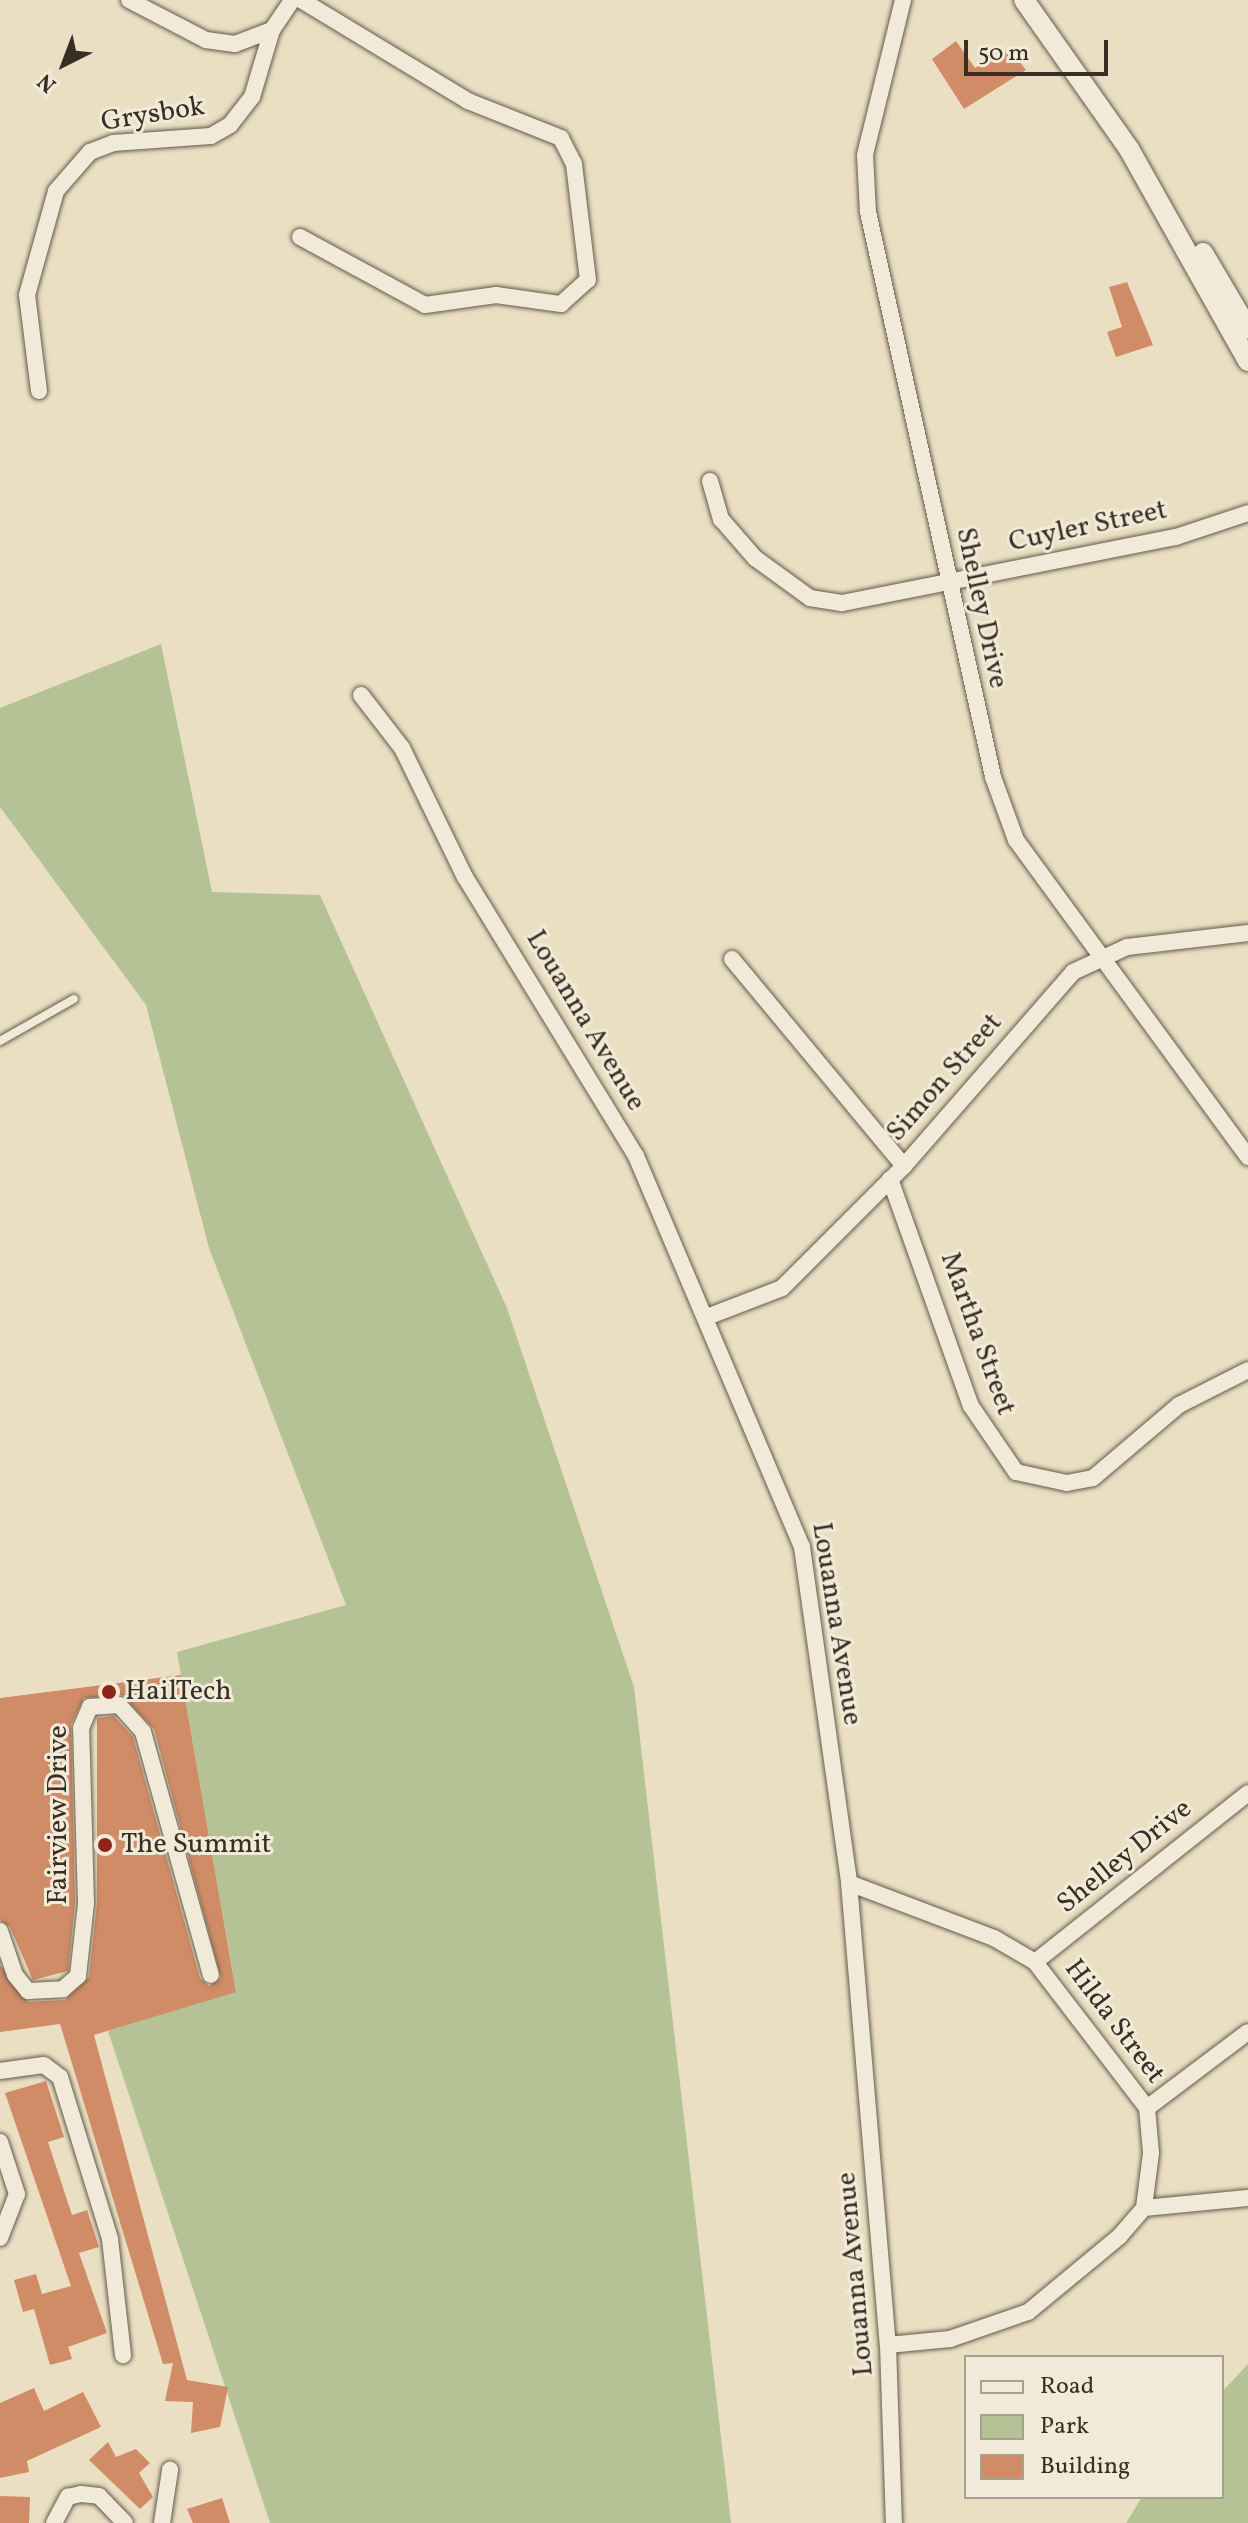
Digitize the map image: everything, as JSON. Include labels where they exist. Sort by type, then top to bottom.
[{"type":"street","points":[[129,0],[206,40],[255,42],[272,30]]},
{"type":"street","name":"Grysbok","points":[[39,391],[27,295],[56,191],[90,152],[113,143],[211,136],[230,125],[252,97],[272,30],[292,0]]},
{"type":"street","points":[[300,237],[425,305],[496,295],[561,304],[588,280],[574,164],[561,138],[468,101],[301,0]]},
{"type":"street","name":"Shelley Drive","points":[[903,0],[881,68],[865,178],[950,582],[1004,814],[1102,957],[1248,1157]]},
{"type":"street","points":[[1024,0],[1129,149],[1248,361]]},
{"type":"street","points":[[1038,0],[1133,134],[1248,329]]},
{"type":"street","name":"Cuyler Street","points":[[710,481],[731,534],[810,598],[842,603],[1176,537],[1248,513]]},
{"type":"street","name":"Louanna Avenue","points":[[361,695],[402,748],[465,877],[636,1156],[707,1317],[802,1547],[849,1883],[888,2345],[894,2523]]},
{"type":"street","name":"Simon Street","points":[[707,1317],[782,1288],[904,1166],[1073,972],[1102,957],[1154,941],[1248,933]]},
{"type":"street","points":[[732,959],[904,1166]]},
{"type":"street","name":"Martha Street","points":[[890,1179],[971,1406],[1016,1472],[1067,1483],[1093,1478],[1179,1405],[1248,1370]]},
{"type":"street","name":"Fairview Drive","points":[[0,1931],[15,1975],[28,1991],[63,1989],[78,1976],[86,1903],[81,1728],[90,1707],[119,1705],[143,1732],[211,1975]]},
{"type":"street","name":"Shelley Drive","points":[[1035,1962],[1248,1793]]},
{"type":"street","name":"Hilda Street","points":[[849,1883],[994,1938],[1035,1962],[1147,2108],[1144,2208]]},
{"type":"street","points":[[1147,2108],[1248,2032]]},
{"type":"street","points":[[0,2071],[44,2065],[60,2077],[110,2239],[123,2355]]},
{"type":"street","points":[[0,2142],[17,2194],[0,2238]]},
{"type":"street","points":[[888,2345],[962,2336],[1028,2312],[1120,2236],[1144,2208],[1248,2198]]},
{"type":"street","points":[[162,2523],[170,2470]]},
{"type":"street","points":[[54,2523],[68,2497],[81,2494],[99,2496],[125,2523]]},
{"type":"lane","points":[[0,1041],[74,999]]},
{"type":"green space","points":[[161,644],[212,892],[320,895],[507,1308],[634,1687],[731,2523],[270,2523],[108,2031],[236,1991],[177,1652],[346,1605],[209,1248],[146,1005],[0,807],[0,708]]},
{"type":"green space","points":[[1248,2364],[1248,2523],[1126,2523],[1141,2499],[1224,2499],[1224,2390]]},
{"type":"building","points":[[956,41],[975,68],[1010,49],[1026,70],[964,109],[932,59]]},
{"type":"building","points":[[1127,282],[1153,345],[1116,357],[1107,332],[1122,327],[1109,287]]},
{"type":"building","name":"The Summit","points":[[181,1675],[236,1992],[94,2035],[187,2380],[228,2387],[220,2427],[191,2433],[193,2402],[165,2401],[173,2363],[163,2364],[60,2024],[0,2032],[0,1965],[28,2002],[65,2000],[89,1977],[97,1903],[97,1718],[114,1716],[133,1737],[200,1978],[209,1986],[221,1978],[154,1729],[122,1695],[84,1698],[71,1724],[75,1903],[68,1971],[33,1980],[10,1927],[0,1920],[0,1698]]},
{"type":"building","points":[[46,2081],[64,2137],[48,2142],[72,2215],[87,2210],[99,2247],[79,2253],[107,2333],[68,2347],[72,2359],[50,2365],[34,2309],[23,2312],[14,2280],[36,2274],[42,2294],[71,2286],[5,2093]]},
{"type":"building","points":[[34,2388],[44,2411],[83,2392],[101,2427],[27,2461],[29,2472],[0,2478],[0,2403]]},
{"type":"building","points":[[108,2442],[116,2457],[136,2449],[150,2463],[139,2473],[153,2497],[140,2509],[89,2460]]},
{"type":"building","points":[[0,2496],[30,2497],[29,2523],[0,2523]]},
{"type":"building","points":[[222,2498],[230,2523],[193,2523],[187,2509]]},
{"type":"place","name":"HailTech","points":[[109,1692]]},
{"type":"place","name":"The Summit","points":[[105,1845]]}]
